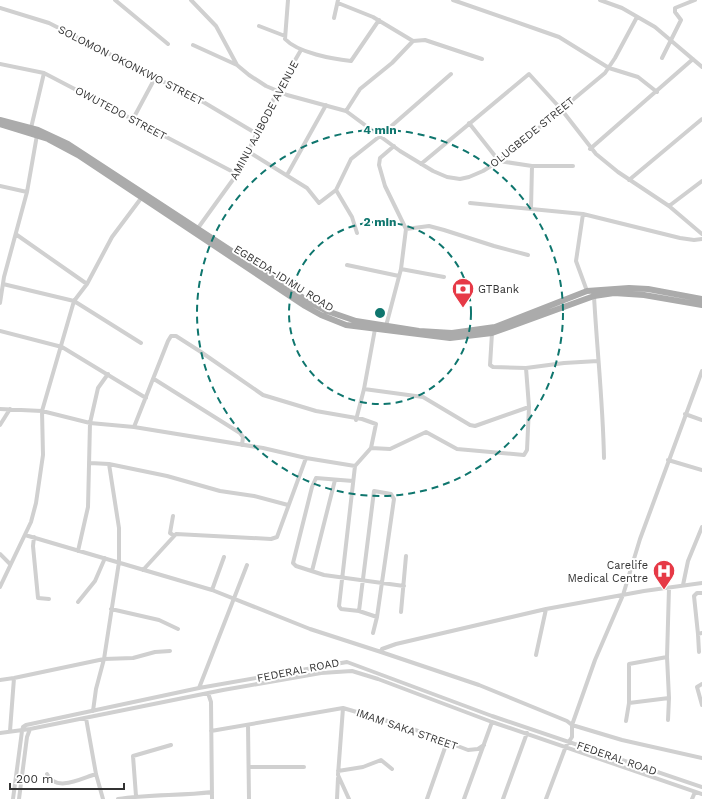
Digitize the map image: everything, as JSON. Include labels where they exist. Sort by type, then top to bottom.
[{"type":"main road","name":"EGBEDA-IDIMU ROAD","points":[[0,120],[31,128],[68,144],[327,311],[356,321],[419,331],[452,333],[495,327],[594,296],[614,293],[644,295],[702,305]]},
{"type":"main road","name":"EGBEDA-IDIMU ROAD","points":[[0,124],[37,135],[78,156],[322,315],[342,324],[445,337],[463,337],[492,333],[587,291],[629,288],[648,289],[702,299]]},
{"type":"street","points":[[115,0],[168,44]]},
{"type":"street","name":"OLUGBEDE STREET","points":[[190,0],[216,26],[237,65],[249,75],[279,92],[346,111],[394,146],[422,164],[447,177],[460,179],[483,171],[499,161],[609,68],[637,17]]},
{"type":"street","points":[[288,0],[285,36],[288,41],[301,50],[351,61],[379,20]]},
{"type":"street","points":[[453,0],[559,37],[609,68],[636,76],[657,92]]},
{"type":"street","points":[[600,0],[622,8],[655,27],[702,67]]},
{"type":"street","points":[[662,58],[681,20],[675,12],[675,8],[695,0]]},
{"type":"street","points":[[334,18],[338,2],[379,20],[413,41],[425,40],[482,59]]},
{"type":"street","name":"SOLOMON OKONKWO STREET","points":[[0,8],[49,23],[205,103],[257,134]]},
{"type":"street","points":[[259,26],[285,36]]},
{"type":"street","points":[[346,111],[360,89],[392,64],[413,41]]},
{"type":"street","points":[[194,45],[237,65]]},
{"type":"street","name":"AMINU AJIBODE AVENUE","points":[[198,228],[237,174],[279,92],[280,86],[301,50]]},
{"type":"street","points":[[590,148],[657,92],[693,59]]},
{"type":"street","name":"OWUTEDO STREET","points":[[0,64],[44,73],[237,174]]},
{"type":"street","points":[[31,128],[44,73]]},
{"type":"street","points":[[249,152],[307,188],[319,203],[336,190],[351,158],[380,136],[451,74]]},
{"type":"street","points":[[422,164],[529,74],[560,109],[590,148],[629,180],[668,206],[702,234]]},
{"type":"street","points":[[133,119],[155,78]]},
{"type":"street","points":[[287,175],[326,105]]},
{"type":"street","points":[[629,180],[702,119]]},
{"type":"street","points":[[469,124],[499,161],[532,166],[573,166]]},
{"type":"street","points":[[0,303],[3,284],[2,276],[17,235],[27,192],[37,135]]},
{"type":"street","points":[[386,326],[401,269],[406,229],[385,186],[379,165],[380,158],[394,146]]},
{"type":"street","points":[[531,210],[532,166]]},
{"type":"street","points":[[668,206],[702,181]]},
{"type":"street","points":[[0,186],[27,192]]},
{"type":"street","points":[[336,190],[352,217],[357,233]]},
{"type":"street","points":[[0,587],[31,522],[36,503],[43,455],[42,411],[62,347],[74,301],[87,284],[112,238],[142,197]]},
{"type":"street","points":[[470,203],[583,214],[680,238],[694,240],[702,239]]},
{"type":"street","points":[[583,214],[576,261],[587,291]]},
{"type":"street","points":[[406,229],[429,226],[528,255]]},
{"type":"street","points":[[17,235],[87,284]]},
{"type":"street","points":[[347,265],[399,276]]},
{"type":"street","points":[[401,269],[444,276]]},
{"type":"street","points":[[3,284],[74,301],[141,343]]},
{"type":"street","points":[[594,296],[603,409],[604,458]]},
{"type":"street","points":[[356,420],[364,389],[375,329]]},
{"type":"street","points":[[0,331],[62,347],[146,398]]},
{"type":"street","points":[[492,333],[491,366],[526,368],[564,363],[598,361]]},
{"type":"street","points":[[134,427],[171,336],[176,336],[263,395],[316,411],[376,424],[371,448],[355,466],[339,608],[359,611],[377,617]]},
{"type":"street","points":[[371,448],[390,449],[426,432],[457,449],[524,455],[526,450],[529,407],[526,368]]},
{"type":"street","points":[[546,799],[567,743],[572,737],[572,725],[595,660],[623,595],[638,544],[685,414],[701,379],[702,371]]},
{"type":"street","points":[[78,551],[88,507],[90,423],[98,388],[108,374]]},
{"type":"street","points":[[154,378],[240,433],[244,437],[242,445]]},
{"type":"street","points":[[364,389],[423,396],[470,425],[475,426],[529,407]]},
{"type":"street","points":[[0,409],[42,411],[90,423],[134,427],[355,466]]},
{"type":"street","points":[[0,425],[10,409]]},
{"type":"street","points":[[685,414],[702,420]]},
{"type":"street","points":[[173,535],[277,538],[306,458]]},
{"type":"street","points":[[668,460],[702,470]]},
{"type":"street","points":[[90,463],[109,464],[167,476],[220,491],[254,496],[288,505]]},
{"type":"street","points":[[93,711],[96,689],[104,659],[119,562],[119,528],[109,464]]},
{"type":"street","points":[[353,481],[316,478],[313,483],[293,558],[293,563],[296,566],[324,575],[404,586]]},
{"type":"street","points":[[312,571],[335,480]]},
{"type":"street","points":[[359,611],[374,491],[391,494],[394,499],[377,617],[373,633]]},
{"type":"street","points":[[173,516],[170,533],[173,535]]},
{"type":"street","points":[[682,585],[688,561],[702,527]]},
{"type":"street","points":[[25,535],[212,590],[310,629],[479,685],[568,721],[572,725],[622,740],[702,758]]},
{"type":"street","points":[[143,570],[173,535]]},
{"type":"street","points":[[34,537],[33,546],[38,598],[49,599]]},
{"type":"street","points":[[0,554],[10,564]]},
{"type":"street","points":[[401,612],[406,556]]},
{"type":"street","points":[[212,590],[224,557]]},
{"type":"street","points":[[78,602],[95,581],[105,558]]},
{"type":"street","points":[[199,688],[247,565]]},
{"type":"street","points":[[381,652],[385,648],[396,644],[546,609],[702,582]]},
{"type":"street","points":[[668,720],[667,657],[669,588]]},
{"type":"street","points":[[699,652],[700,634],[694,596],[696,593],[702,593]]},
{"type":"street","points":[[111,609],[159,620],[178,629]]},
{"type":"street","points":[[536,655],[546,609]]},
{"type":"street","points":[[0,680],[104,659],[134,658],[155,652],[170,651]]},
{"type":"street","points":[[626,721],[629,703],[629,664],[667,657]]},
{"type":"street","name":"FEDERAL ROAD","points":[[23,729],[26,725],[199,688],[347,662],[702,794]]},
{"type":"street","name":"FEDERAL ROAD","points":[[23,729],[30,729],[208,693],[321,673],[352,671],[378,679],[492,722],[567,743],[702,787]]},
{"type":"street","points":[[288,672],[290,679]]},
{"type":"street","points":[[10,731],[14,678]]},
{"type":"street","points":[[702,684],[697,687],[702,705]]},
{"type":"street","points":[[208,693],[210,702],[212,799]]},
{"type":"street","points":[[629,703],[668,698]]},
{"type":"street","points":[[338,799],[338,773],[343,708]]},
{"type":"street","name":"IMAM SAKA STREET","points":[[211,731],[343,708],[408,727],[472,750],[484,745]]},
{"type":"street","points":[[86,718],[96,774],[103,799]]},
{"type":"street","points":[[464,799],[492,722]]},
{"type":"street","points":[[248,725],[249,799]]},
{"type":"street","points":[[0,733],[23,729],[13,799]]},
{"type":"street","points":[[19,799],[27,737],[30,729]]},
{"type":"street","points":[[503,799],[527,733]]},
{"type":"street","points":[[427,799],[447,742]]},
{"type":"street","points":[[136,796],[133,756],[171,745]]},
{"type":"street","points":[[338,773],[363,767],[381,760],[392,769]]},
{"type":"street","points":[[249,767],[304,767]]},
{"type":"street","points":[[338,773],[349,799]]},
{"type":"street","points":[[47,774],[50,780],[57,784],[64,784],[96,774]]},
{"type":"street","points":[[118,799],[136,796],[172,798],[212,792]]},
{"type":"street","points":[[692,799],[695,792]]},
{"type":"place","name":"GTBank","points":[[463,308]]},
{"type":"place","name":"Carelife Medical Centre","points":[[664,590]]}]
